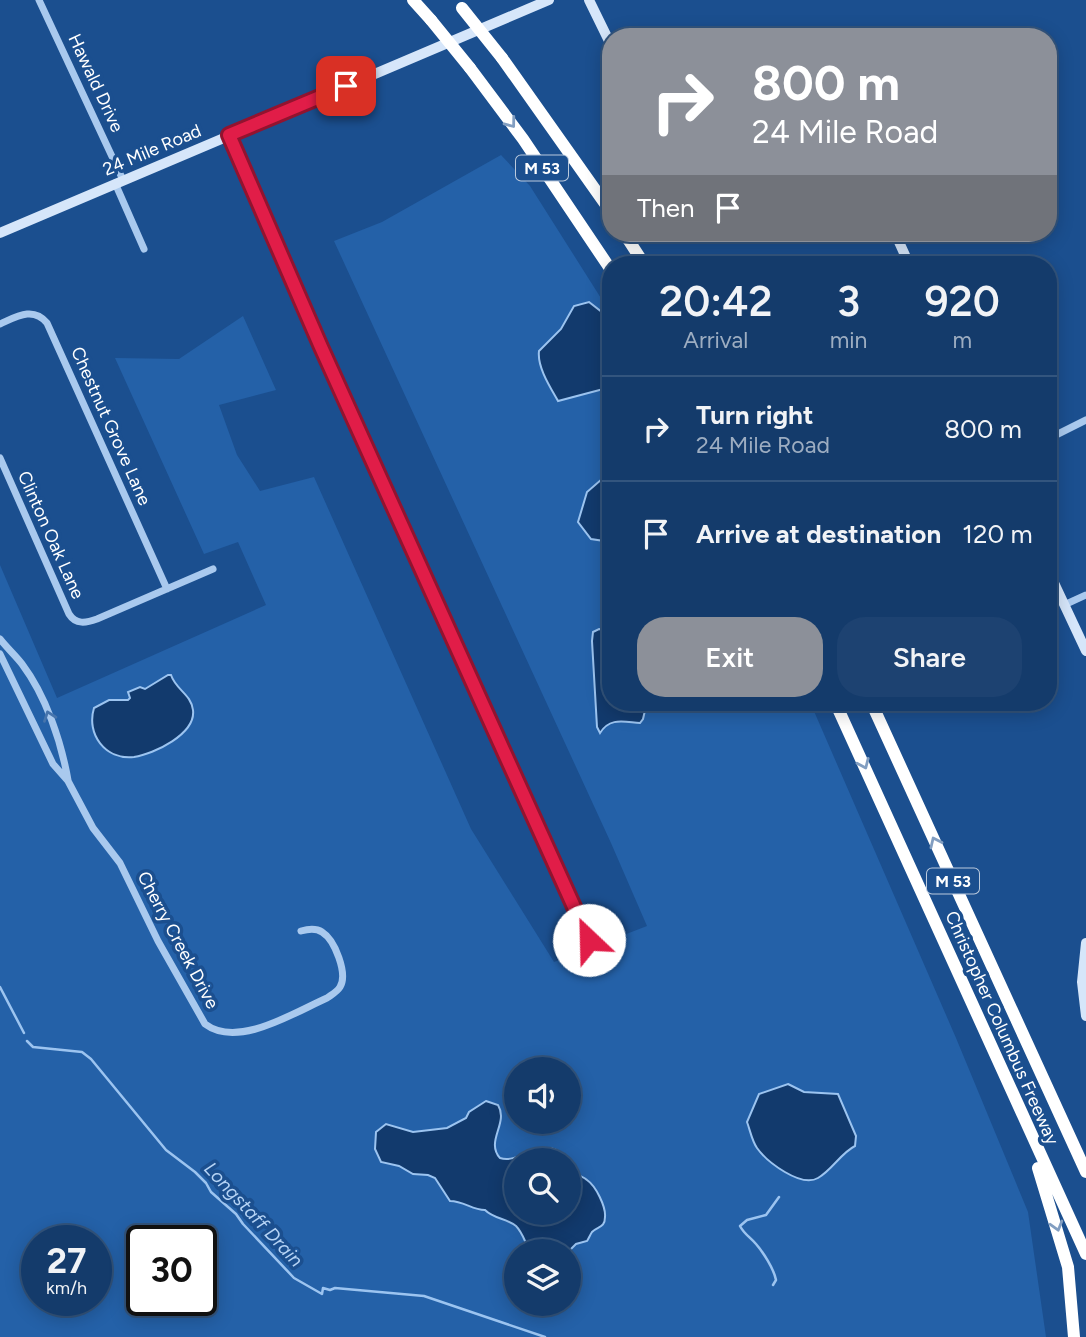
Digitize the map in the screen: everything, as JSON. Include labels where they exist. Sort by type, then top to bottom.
[{"type":"highway","name":"M 53","points":[[413,0],[470,68],[523,139],[602,257]]},
{"type":"highway","name":"M 53","points":[[458,4],[502,58],[602,199]]},
{"type":"highway","name":"Christopher Columbus Freeway","points":[[839,711],[1086,1254]]},
{"type":"highway","name":"Christopher Columbus Freeway","points":[[875,711],[1086,1172]]},
{"type":"highway","points":[[1021,1115],[1068,1267],[1074,1337]]},
{"type":"highway","points":[[1067,1129],[1086,1165]]},
{"type":"street","name":"Hawald Drive","points":[[39,0],[119,182],[144,249]]},
{"type":"street","name":"24 Mile Road","points":[[0,233],[550,0]]},
{"type":"street","points":[[589,0],[602,28]]},
{"type":"street","points":[[229,135],[586,942],[598,937]]},
{"type":"street","name":"Chestnut Grove Lane","points":[[0,323],[32,313],[41,316],[47,323],[167,589]]},
{"type":"street","points":[[1057,434],[1086,420]]},
{"type":"street","name":"Clinton Oak Lane","points":[[0,458],[69,614],[79,622],[97,619],[167,589]]},
{"type":"street","points":[[167,589],[213,569]]},
{"type":"street","points":[[1057,590],[1086,651]]},
{"type":"street","points":[[1064,605],[1086,595]]},
{"type":"street","name":"Cherry Creek Drive","points":[[0,639],[22,664],[45,706],[65,760],[68,781]]},
{"type":"street","name":"Cherry Creek Drive","points":[[0,654],[53,764],[68,781],[93,828],[120,863],[158,941],[199,1016],[209,1027],[229,1033],[250,1031],[327,998],[340,987],[342,967],[329,938],[319,930],[301,931]]},
{"type":"street","points":[[44,747],[57,740]]},
{"type":"street","points":[[1086,943],[1082,982],[1086,1014]]},
{"type":"shaded area","points":[[501,155],[530,186],[602,300],[602,711],[814,711],[956,1038],[1028,1212],[1046,1337],[0,1337],[0,565],[57,698],[266,605],[238,542],[204,554],[115,358],[179,359],[243,316],[276,390],[219,405],[237,455],[260,491],[314,477],[471,829],[554,962],[647,926],[334,241],[382,222]]},
{"type":"shaded area","points":[[589,302],[602,312],[602,389],[558,401],[542,370],[539,351],[561,329],[574,306]]},
{"type":"shaded area","points":[[602,479],[602,541],[591,539],[578,522],[587,492]]},
{"type":"shaded area","points":[[602,630],[602,711],[645,711],[640,723],[613,723],[600,733],[597,727],[593,632]]},
{"type":"shaded area","points":[[171,675],[192,705],[192,719],[188,727],[172,741],[142,755],[124,757],[106,750],[95,736],[92,718],[94,708],[109,700],[128,700],[128,692],[140,687],[145,689]]},
{"type":"shaded area","points":[[788,1084],[804,1092],[838,1094],[856,1136],[855,1146],[823,1175],[811,1180],[794,1177],[768,1160],[755,1145],[747,1122],[759,1094]]},
{"type":"shaded area","points":[[486,1101],[498,1105],[501,1112],[495,1145],[496,1152],[504,1159],[504,1220],[485,1210],[450,1201],[435,1178],[413,1174],[399,1166],[381,1162],[375,1149],[376,1132],[386,1124],[413,1132],[447,1128],[466,1118],[469,1112]]},
{"type":"shaded area","points":[[581,1177],[597,1192],[605,1213],[602,1225],[592,1232],[587,1241],[581,1243],[581,1239],[524,1239],[516,1226],[581,1225]]},
{"type":"waterway","name":"Longstaff Drain","points":[[0,987],[24,1033]]},
{"type":"waterway","name":"Longstaff Drain","points":[[27,1041],[33,1047],[82,1052],[91,1059],[166,1150],[195,1172],[294,1278],[322,1294],[323,1288],[335,1288],[424,1296],[545,1337]]},
{"type":"waterway","points":[[773,1285],[776,1280],[768,1261],[740,1226],[747,1220],[766,1215],[779,1197]]},
{"type":"route","points":[[346,86],[229,135],[321,347],[589,940]]}]
